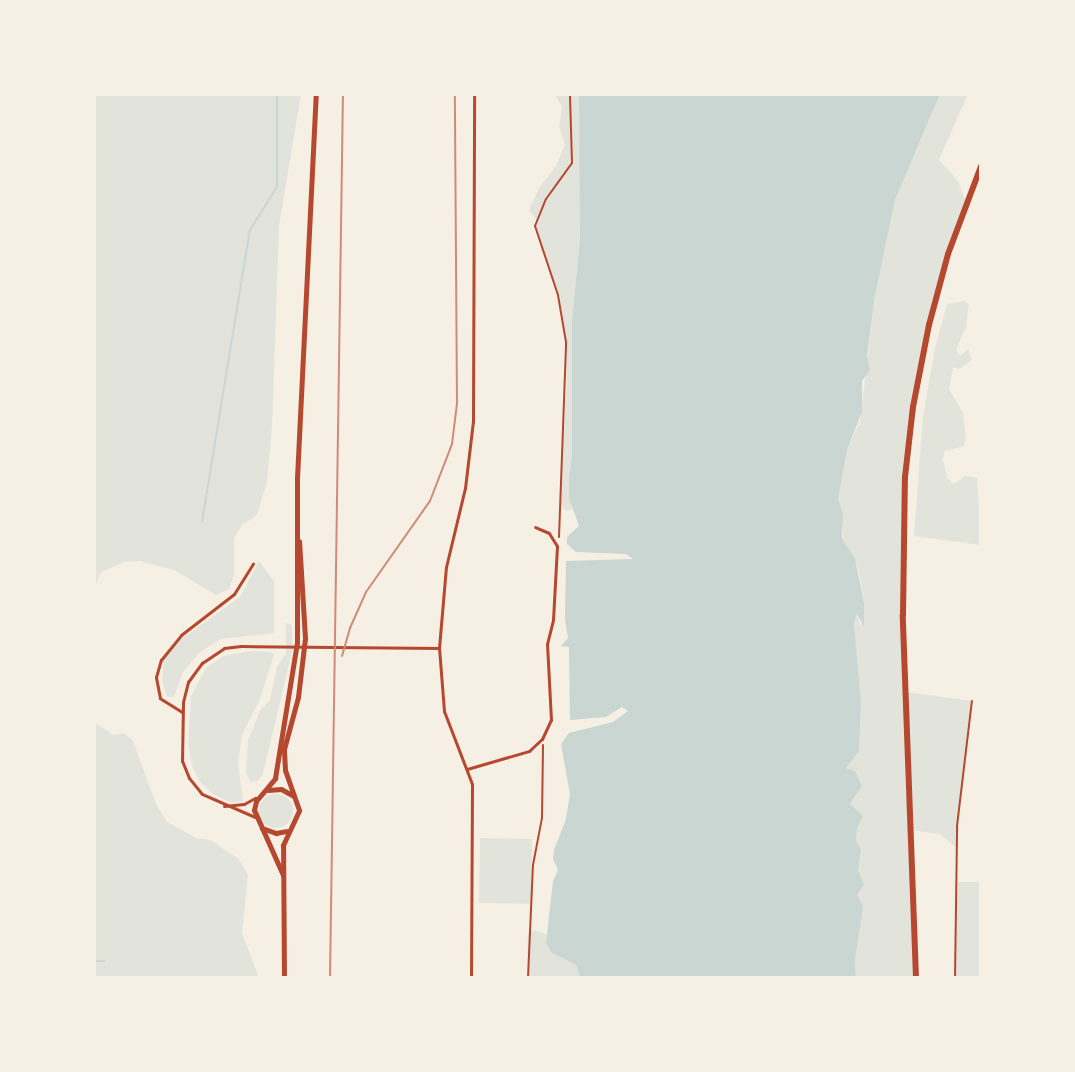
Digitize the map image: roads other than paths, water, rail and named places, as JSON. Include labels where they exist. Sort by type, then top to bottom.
[{"type":"highway","points":[[916,978],[903,590],[905,477],[913,407],[929,325],[948,254],[981,166]]},
{"type":"main road","points":[[283,875],[255,817],[259,797],[275,778],[297,642],[296,522],[316,94]]},
{"type":"main road","points":[[284,978],[283,845],[287,830],[298,815],[285,770],[284,749],[298,697],[305,638],[296,522]]},
{"type":"main road","points":[[267,790],[281,789],[293,796]]},
{"type":"main road","points":[[260,827],[271,833],[287,830]]},
{"type":"street","points":[[471,978],[473,806],[467,769],[444,711],[439,648],[446,567],[465,488],[473,421],[474,94]]},
{"type":"street","points":[[467,769],[529,751],[542,739],[552,711],[547,644],[553,620],[557,546],[551,535],[535,527]]},
{"type":"street","points":[[182,712],[160,698],[156,677],[161,660],[181,635],[234,594],[253,564]]},
{"type":"street","points":[[255,817],[202,794],[185,769],[181,751],[182,712],[188,682],[202,663],[224,648],[439,648]]},
{"type":"street","points":[[224,806],[244,804],[259,797]]},
{"type":"lane","points":[[955,978],[957,826],[972,701]]},
{"type":"waterway","points":[[202,522],[250,230],[277,187],[277,94]]},
{"type":"waterway","points":[[94,961],[104,961]]},
{"type":"railway","points":[[330,978],[343,94]]},
{"type":"railway","points":[[342,656],[366,592],[430,501],[452,444],[457,403],[455,94]]}]
